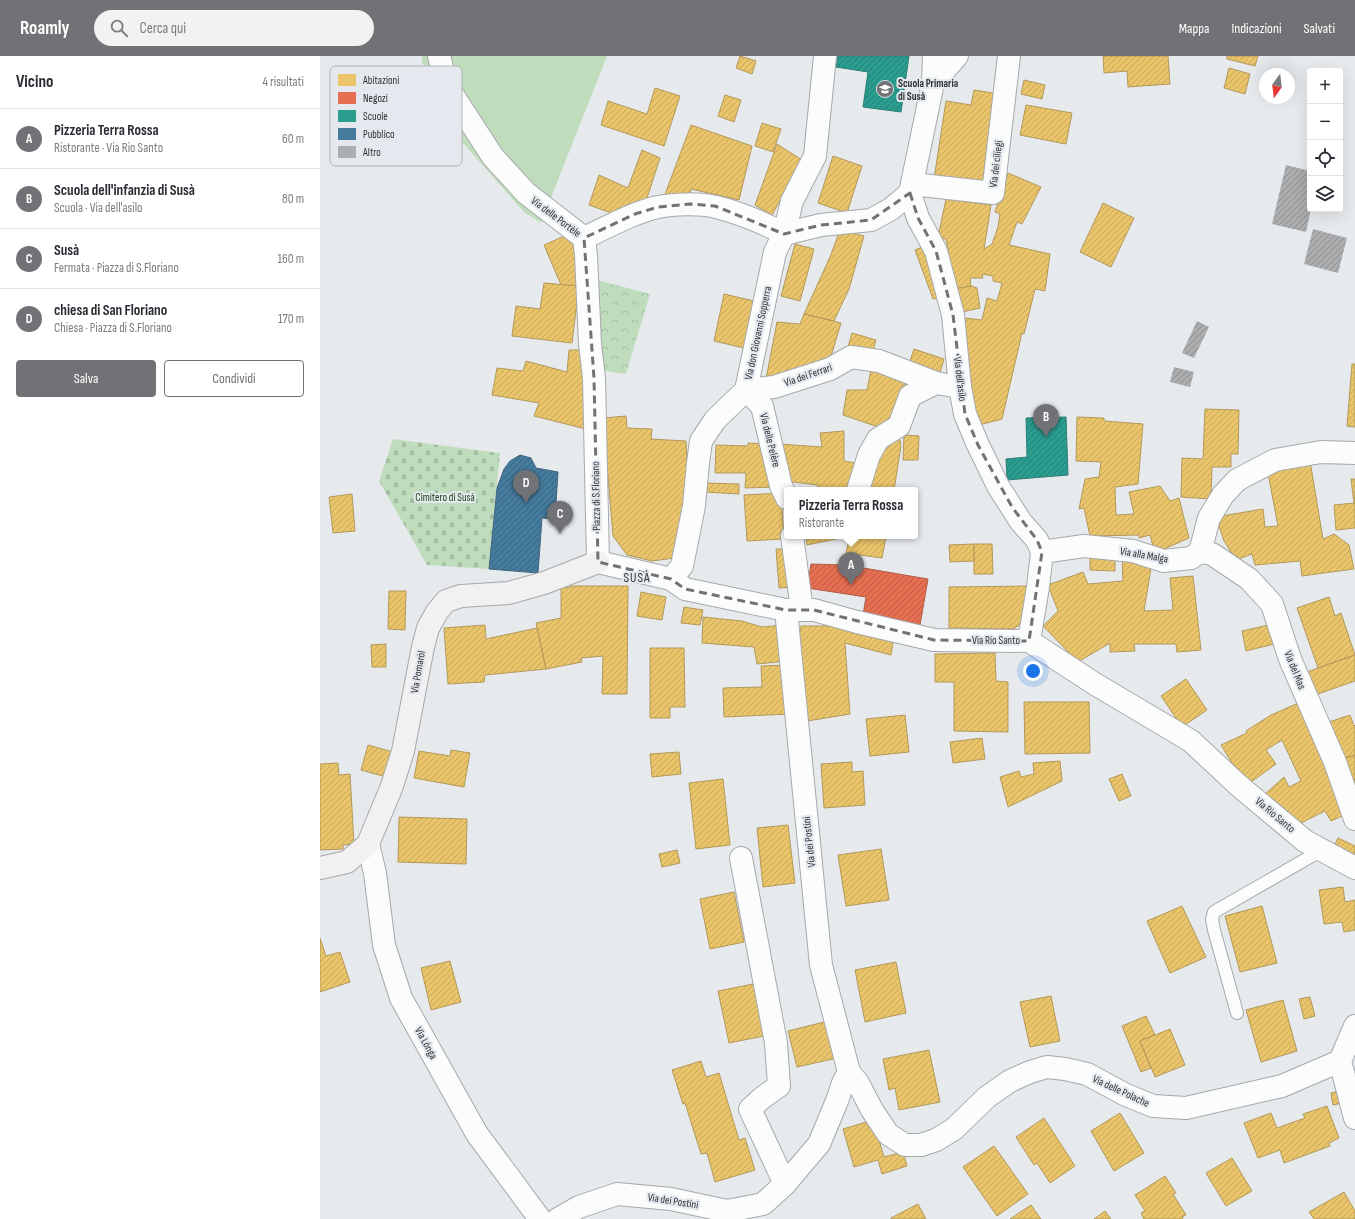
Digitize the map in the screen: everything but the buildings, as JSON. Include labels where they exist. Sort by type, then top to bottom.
[{"type":"street","name":"Via delle Portèle","points":[[439,56],[442,66]]},
{"type":"street","name":"Via don Giovanni Sopperra","points":[[670,579],[682,566],[694,506],[701,442],[716,420],[746,390],[775,252],[784,234],[792,201],[815,156],[825,56]]},
{"type":"street","points":[[584,238],[635,214],[658,207],[690,204],[714,206],[771,226],[784,234],[820,225],[871,220],[891,209],[911,189],[933,83],[934,56]]},
{"type":"street","points":[[933,83],[957,56]]},
{"type":"street","name":"Via dei ciliegi","points":[[911,189],[993,193],[1008,56]]},
{"type":"street","name":"Via delle Portèle","points":[[462,109],[493,157],[526,193],[584,238],[590,344],[594,378],[595,430]]},
{"type":"street","name":"Via dell'asilo","points":[[911,189],[918,218],[936,252],[953,315],[960,387],[965,414],[998,486],[1021,522],[1037,540],[1042,552]]},
{"type":"street","name":"Via dei Ferrari","points":[[746,390],[774,387],[830,369],[851,357],[879,361],[936,383],[960,387]]},
{"type":"street","points":[[859,487],[869,455],[878,438],[899,426],[910,396],[936,383]]},
{"type":"street","name":"Via delle Pelère","points":[[746,390],[762,406],[784,490]]},
{"type":"street","name":"Piazza di S.Floriano","points":[[595,430],[598,562]]},
{"type":"street","points":[[1200,552],[1209,518],[1223,495],[1237,480],[1275,460],[1322,452],[1355,452]]},
{"type":"street","points":[[792,539],[794,610]]},
{"type":"street","name":"Via alla Malga","points":[[1042,552],[1084,546],[1133,551],[1164,561],[1191,558],[1200,552]]},
{"type":"street","points":[[1029,641],[1042,552]]},
{"type":"street","name":"Via del Mas","points":[[1200,552],[1212,554],[1249,580],[1272,604],[1290,659],[1336,762],[1355,819]]},
{"type":"street","name":"Via Rio Santo","points":[[598,562],[670,579],[685,589],[794,610],[814,610],[857,622],[934,640],[1029,641],[1095,684],[1191,741],[1238,785],[1305,841],[1355,868]]},
{"type":"street","name":"Via Pomaròl","points":[[320,868],[347,862],[368,844],[392,786],[403,751],[422,647],[428,628],[437,612],[446,601],[461,596],[509,593],[544,583],[598,562]]},
{"type":"street","name":"Via dei Postini","points":[[794,610],[821,965],[849,1072],[858,1083],[872,1110],[888,1134],[905,1145],[920,1145]]},
{"type":"street","name":"Via Lónga","points":[[368,844],[375,873],[384,945],[401,998],[477,1134],[540,1219]]},
{"type":"street","points":[[742,858],[776,1043],[780,1086],[762,1098],[750,1109],[785,1184]]},
{"type":"street","points":[[1355,1026],[1340,1061],[1355,1118]]},
{"type":"street","name":"Via delle Polache","points":[[920,1145],[936,1140],[954,1129],[987,1097],[1010,1081],[1030,1072],[1047,1067],[1065,1068],[1087,1074],[1126,1095],[1153,1106],[1186,1108],[1282,1086],[1340,1061]]},
{"type":"street","name":"Via dei Postini","points":[[558,1219],[579,1207],[617,1194],[671,1199],[727,1211],[763,1204],[785,1184],[819,1144],[843,1083],[849,1072]]},
{"type":"lane","points":[[1237,1013],[1214,930],[1212,920],[1214,912],[1322,850]]},
{"type":"highlighted area","points":[[910,193],[918,218],[936,251],[953,315],[965,414],[978,445],[1012,507],[1037,540],[1042,552],[1029,641],[934,640],[814,610],[786,610],[685,589],[671,579],[598,562],[594,378],[584,238],[635,214],[658,207],[690,204],[715,206],[784,234],[821,225],[871,220]]},
{"type":"green space","points":[[422,56],[607,56],[541,223],[524,212],[462,142],[462,66],[424,66]]},
{"type":"green space","points":[[597,280],[650,294],[626,374],[597,370]]},
{"type":"green space","name":"Cimitero di Susà","points":[[393,439],[500,453],[489,569],[427,565],[379,481]]},
{"type":"place","name":"Scuola Primaria di Susà","points":[[885,89]]},
{"type":"place","name":"Scuola dell'infanzia di Susà","points":[[1046,437]]},
{"type":"place","name":"chiesa di San Floriano","points":[[526,503]]},
{"type":"place","name":"Susà","points":[[560,534]]},
{"type":"place","name":"Pizzeria Terra Rossa","points":[[851,585]]},
{"type":"district","name":"SUSÀ","points":[[637,578]]}]
